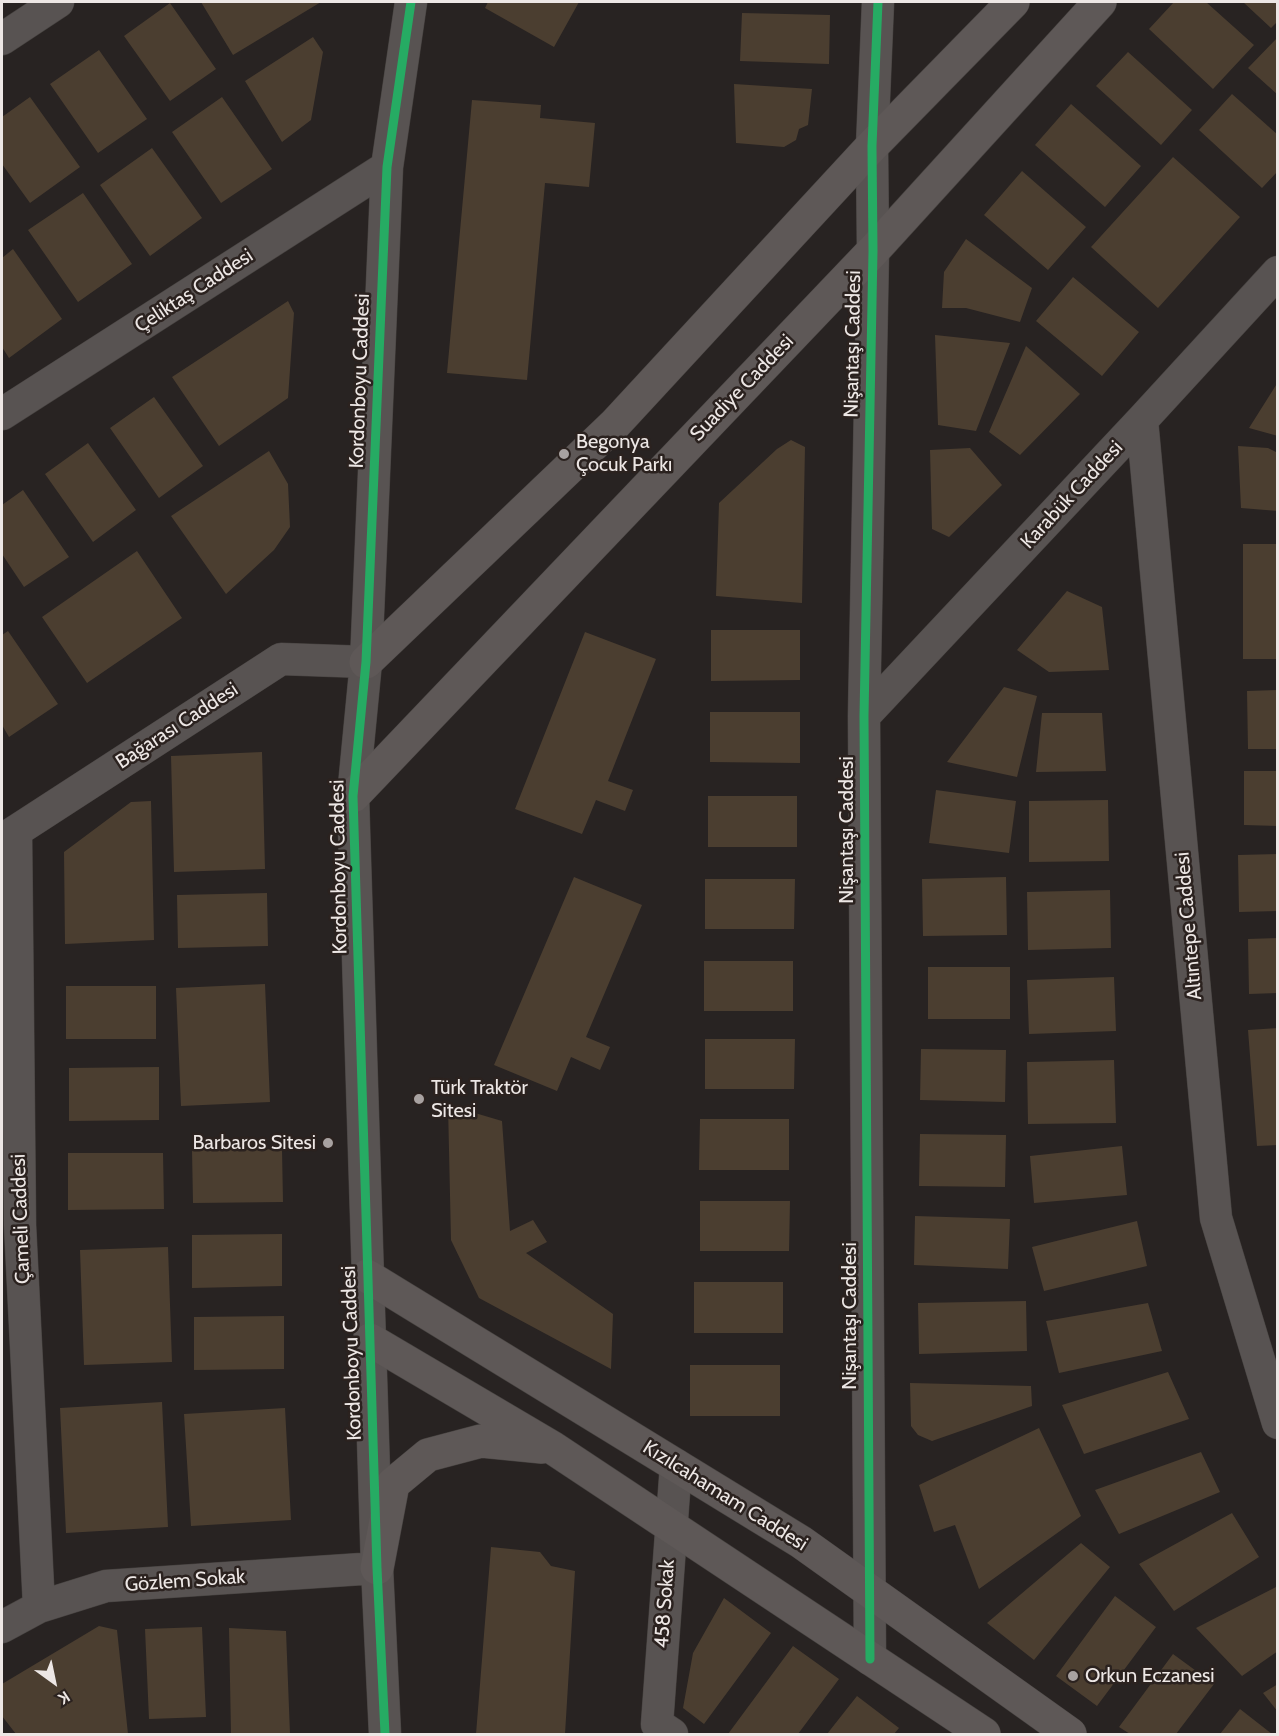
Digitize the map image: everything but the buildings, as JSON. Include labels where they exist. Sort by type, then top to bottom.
[{"type":"main road","points":[[366,662],[615,424],[872,146],[1013,2]]},
{"type":"main road","name":"Suadiye Caddesi","points":[[353,796],[873,251],[1100,2]]},
{"type":"main road","name":"Kızılcahamam Caddesi","points":[[367,1276],[801,1542],[1070,1734]]},
{"type":"main road","points":[[370,1340],[553,1448],[984,1734]]},
{"type":"main road","points":[[376,1568],[393,1484],[428,1455],[481,1441],[553,1448]]},
{"type":"street","points":[[2,39],[58,2]]},
{"type":"street","name":"Kordonboyu Caddesi","points":[[385,1734],[376,1568],[353,796],[366,662],[387,167],[411,2]]},
{"type":"street","name":"Nişantaşı Caddesi","points":[[870,1659],[864,716],[873,251],[872,146],[878,2]]},
{"type":"street","name":"Çeliktaş Caddesi","points":[[4,406],[387,167]]},
{"type":"street","name":"Karabük Caddesi","points":[[864,716],[1278,272]]},
{"type":"street","name":"Altıntepe Caddesi","points":[[1142,420],[1215,1218],[1278,1423]]},
{"type":"street","name":"Bağarası Caddesi","points":[[9,836],[280,658],[366,662]]},
{"type":"street","name":"Çameli Caddesi","points":[[9,836],[11,1232],[39,1607]]},
{"type":"street","name":"458 Sokak","points":[[672,1734],[657,1724],[676,1465]]},
{"type":"street","name":"Gözlem Sokak","points":[[2,1627],[39,1607],[106,1586],[376,1568]]},
{"type":"cycle path","points":[[385,1734],[377,1568],[353,796],[366,662],[387,167],[411,2]]},
{"type":"cycle path","points":[[870,1659],[864,716],[873,251],[872,146],[878,2]]},
{"type":"place","name":"Begonya Çocuk Parkı","points":[[564,454]]},
{"type":"place","name":"Türk Traktör Sitesi","points":[[419,1099]]},
{"type":"place","name":"Barbaros Sitesi","points":[[328,1143]]},
{"type":"place","name":"Orkun Eczanesi","points":[[1073,1676]]}]
